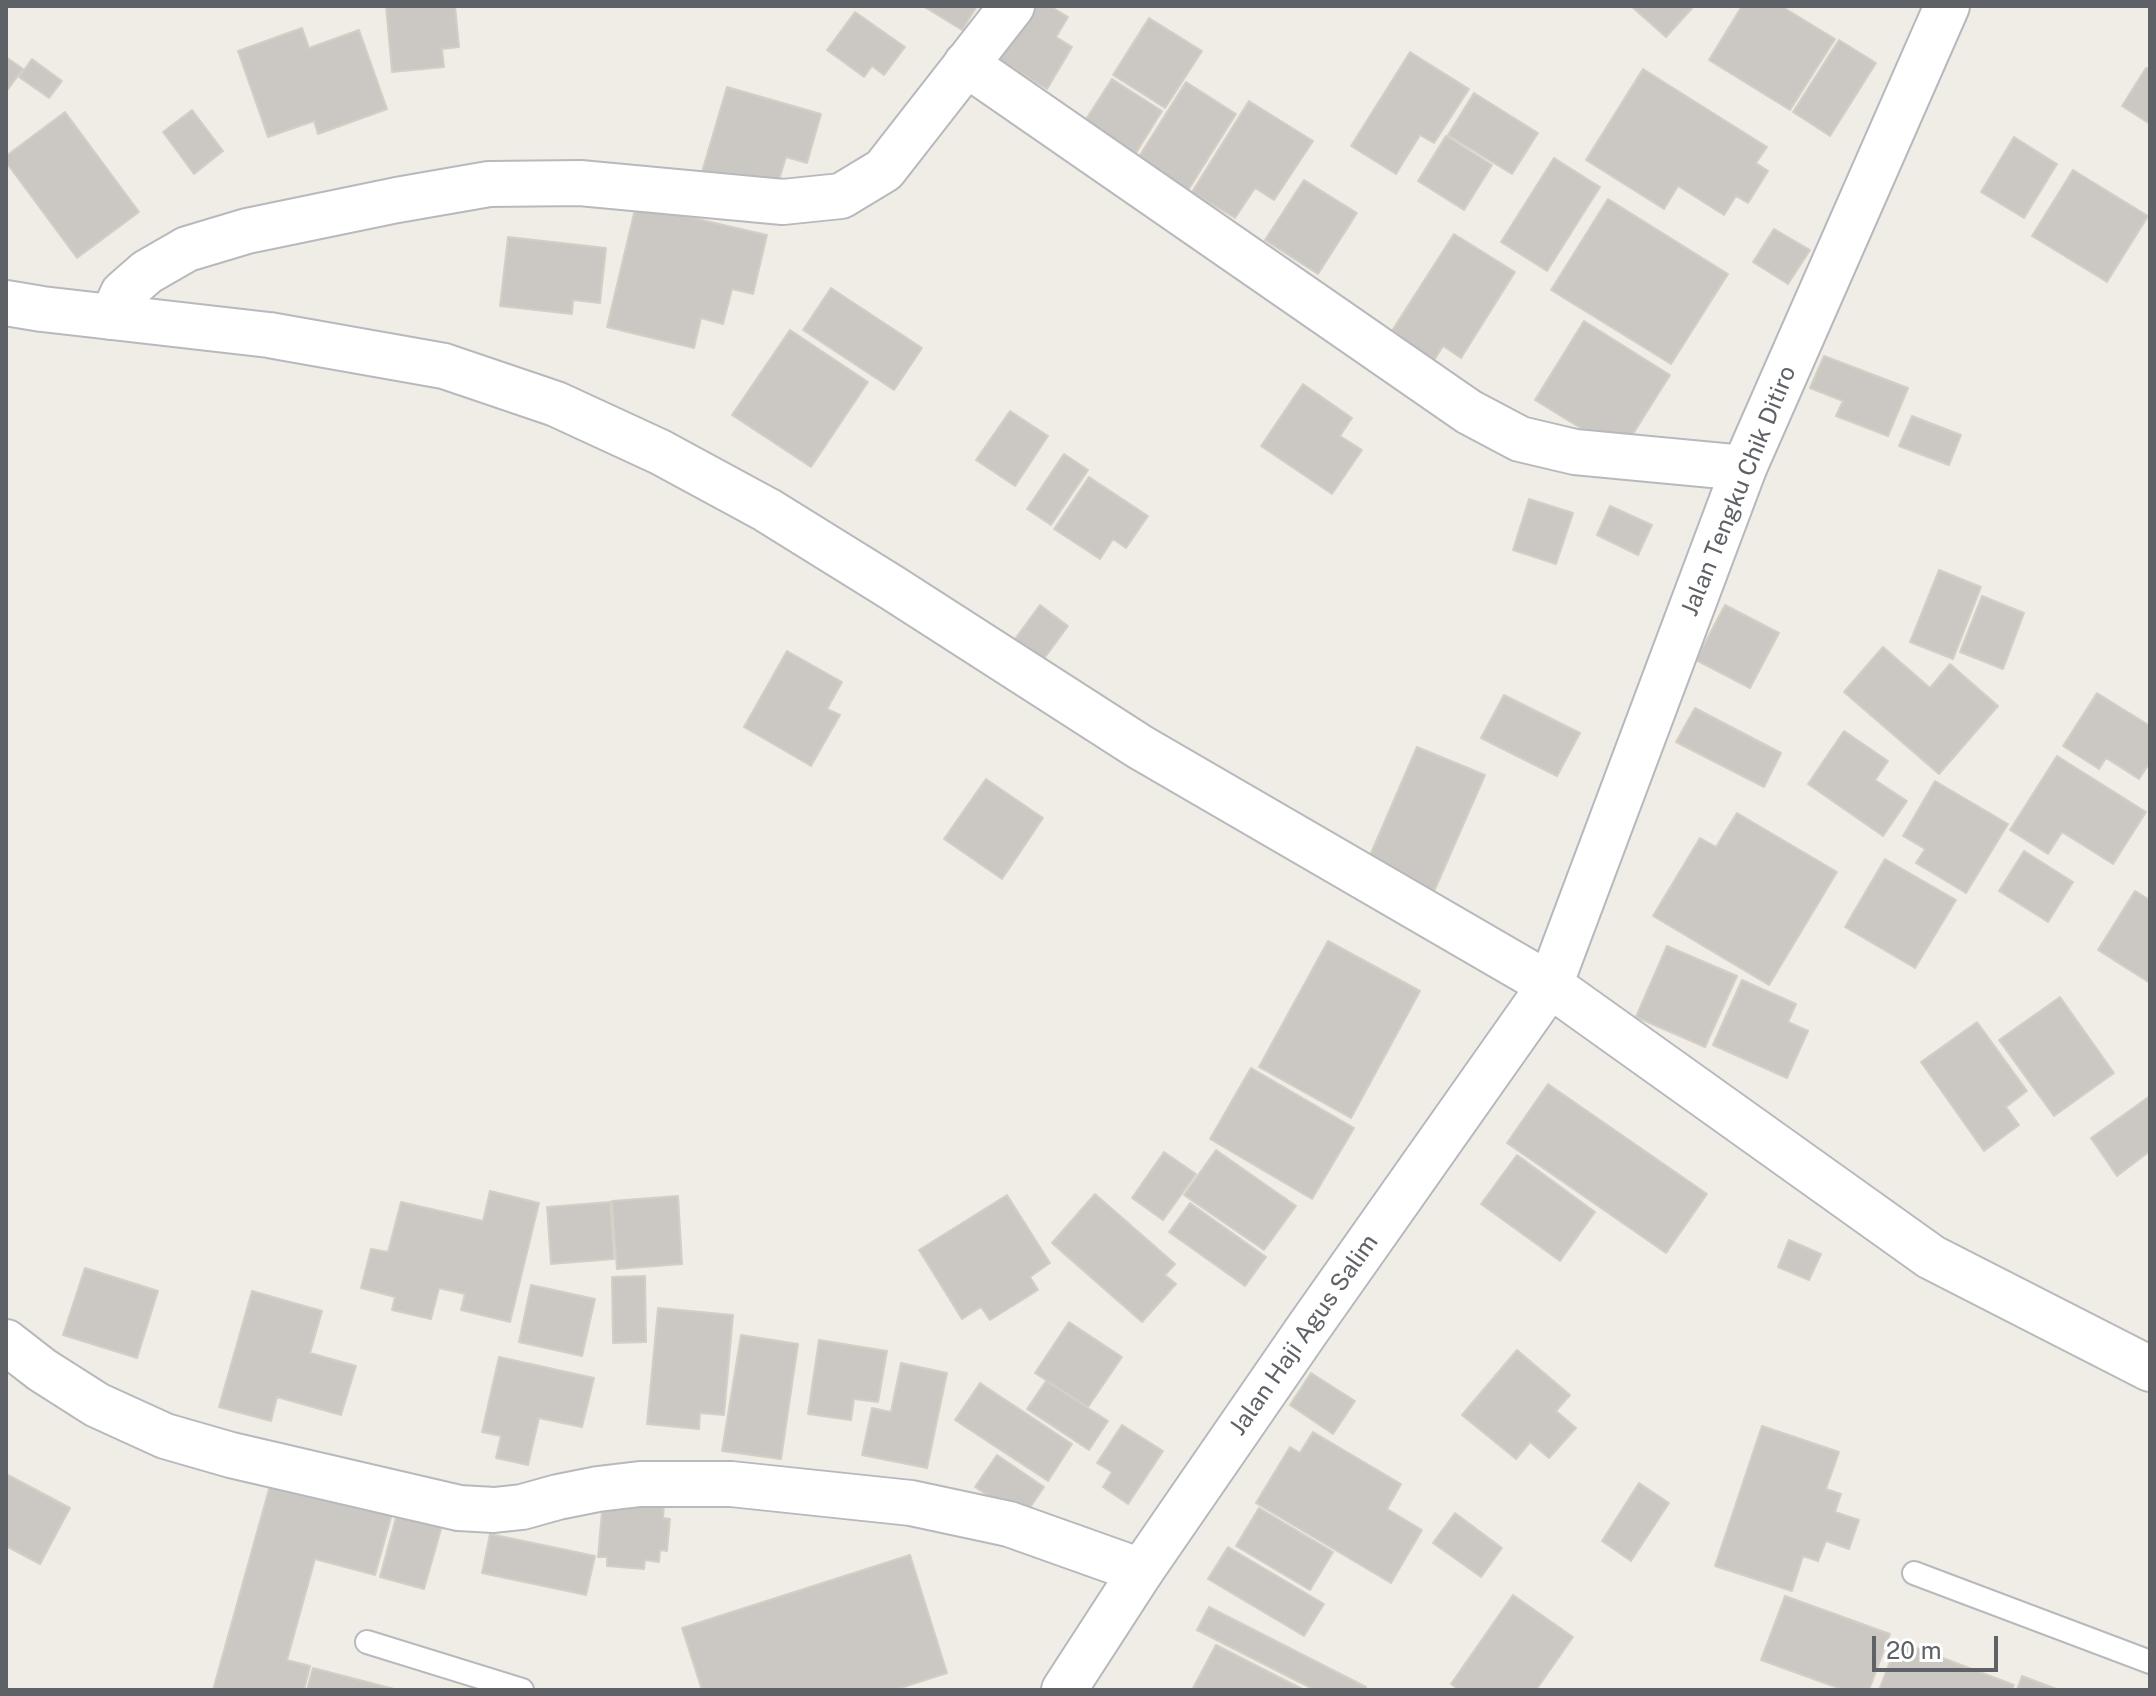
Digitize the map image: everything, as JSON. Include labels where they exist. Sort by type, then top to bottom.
[{"type":"street","points":[[112,317],[123,293],[147,272],[187,249],[247,231],[489,184],[580,183],[783,202],[841,196],[884,170],[1012,6]]},
{"type":"street","name":"Jalan Tengku Chik Ditiro","points":[[1550,985],[1744,468],[1947,6]]},
{"type":"street","points":[[966,64],[1469,412],[1520,439],[1575,452],[1744,468]]},
{"type":"street","points":[[6,303],[269,335],[444,366],[556,404],[660,452],[767,510],[1140,747],[1550,985],[1931,1257],[2150,1369]]},
{"type":"street","name":"Jalan Haji Agus Salim","points":[[1064,1690],[1141,1571],[1307,1330],[1550,985]]},
{"type":"street","points":[[6,1342],[42,1370],[97,1405],[165,1436],[231,1455],[459,1508],[494,1510],[522,1507],[571,1494],[640,1484],[731,1484],[911,1503],[1009,1524],[1141,1571]]},
{"type":"lane","points":[[1914,1573],[2150,1662]]},
{"type":"lane","points":[[367,1642],[522,1690]]},
{"type":"building","points":[[386,6],[455,6],[459,47],[442,49],[444,67],[392,72]]},
{"type":"building","points":[[923,6],[977,6],[962,30]]},
{"type":"building","points":[[1015,6],[1050,6],[1068,17],[1056,37],[1072,47],[1047,89],[986,51]]},
{"type":"building","points":[[1631,6],[1694,6],[1666,37]]},
{"type":"building","points":[[1742,6],[1781,6],[1835,39],[1790,110],[1709,60]]},
{"type":"building","points":[[855,12],[905,47],[884,75],[872,66],[864,77],[827,50]]},
{"type":"building","points":[[1149,18],[1202,51],[1165,108],[1113,75]]},
{"type":"building","points":[[302,28],[309,48],[359,30],[387,109],[318,134],[314,121],[268,137],[238,51]]},
{"type":"building","points":[[1839,40],[1876,63],[1830,136],[1793,112]]},
{"type":"building","points":[[1410,52],[1469,89],[1434,143],[1420,135],[1396,174],[1351,146]]},
{"type":"building","points":[[6,57],[23,69],[6,92]]},
{"type":"building","points":[[32,59],[62,81],[49,98],[19,77]]},
{"type":"building","points":[[2146,68],[2150,70],[2150,124],[2122,106]]},
{"type":"building","points":[[1643,69],[1767,147],[1756,163],[1768,171],[1748,203],[1736,196],[1724,215],[1678,186],[1664,209],[1586,160]]},
{"type":"building","points":[[1112,79],[1162,111],[1134,156],[1083,124]]},
{"type":"building","points":[[1186,82],[1236,114],[1185,195],[1135,163]]},
{"type":"building","points":[[727,87],[821,114],[807,163],[786,157],[775,193],[702,172]]},
{"type":"building","points":[[1474,93],[1538,133],[1512,174],[1448,135]]},
{"type":"building","points":[[1249,101],[1313,141],[1274,200],[1255,188],[1235,218],[1192,192]]},
{"type":"building","points":[[192,110],[223,151],[194,174],[163,132]]},
{"type":"building","points":[[65,112],[139,212],[77,258],[6,162],[6,156]]},
{"type":"building","points":[[1446,136],[1492,165],[1464,210],[1418,181]]},
{"type":"building","points":[[2014,137],[2057,164],[2024,218],[1981,192]]},
{"type":"building","points":[[1554,158],[1600,187],[1547,271],[1501,242]]},
{"type":"building","points":[[2073,170],[2148,216],[2107,282],[2032,236]]},
{"type":"building","points":[[1304,180],[1357,213],[1318,274],[1265,240]]},
{"type":"building","points":[[1608,199],[1728,274],[1671,364],[1551,290]]},
{"type":"building","points":[[636,205],[767,235],[753,294],[732,289],[723,324],[701,318],[694,348],[607,327]]},
{"type":"building","points":[[1774,229],[1810,250],[1788,284],[1753,262]]},
{"type":"building","points":[[1454,234],[1515,272],[1461,358],[1443,346],[1431,365],[1388,337]]},
{"type":"building","points":[[508,237],[606,248],[600,303],[573,300],[572,314],[500,306]]},
{"type":"building","points":[[831,288],[922,348],[894,390],[803,330]]},
{"type":"building","points":[[1584,321],[1670,375],[1621,453],[1535,400]]},
{"type":"building","points":[[790,330],[868,382],[811,467],[732,415]]},
{"type":"building","points":[[1824,356],[1908,388],[1888,436],[1836,416],[1843,401],[1810,388]]},
{"type":"building","points":[[1303,384],[1352,418],[1340,436],[1362,450],[1332,494],[1261,446]]},
{"type":"building","points":[[1010,411],[1048,436],[1015,486],[976,460]]},
{"type":"building","points":[[1912,416],[1961,435],[1949,465],[1899,446]]},
{"type":"building","points":[[1064,454],[1088,470],[1051,525],[1027,509]]},
{"type":"building","points":[[1089,477],[1148,516],[1126,548],[1113,539],[1100,559],[1054,529]]},
{"type":"building","points":[[1529,499],[1573,513],[1556,564],[1513,550]]},
{"type":"building","points":[[1610,506],[1652,525],[1638,555],[1597,535]]},
{"type":"building","points":[[1939,570],[1981,587],[1953,659],[1910,642]]},
{"type":"building","points":[[1982,596],[2024,613],[2003,669],[1960,652]]},
{"type":"building","points":[[1040,605],[1068,626],[1043,660],[1015,639]]},
{"type":"building","points":[[1725,605],[1779,633],[1750,688],[1696,660]]},
{"type":"building","points":[[1883,647],[1930,688],[1950,664],[1998,706],[1939,774],[1844,692]]},
{"type":"building","points":[[787,651],[842,682],[827,709],[840,715],[811,766],[744,727]]},
{"type":"building","points":[[2097,693],[2150,726],[2150,762],[2139,779],[2106,758],[2099,769],[2063,746]]},
{"type":"building","points":[[1504,695],[1580,733],[1557,776],[1481,738]]},
{"type":"building","points":[[1695,708],[1781,753],[1764,787],[1676,742]]},
{"type":"building","points":[[1844,731],[1888,761],[1875,780],[1907,801],[1883,836],[1808,784]]},
{"type":"building","points":[[1417,747],[1485,775],[1432,896],[1365,867]]},
{"type":"building","points":[[2057,756],[2146,812],[2113,864],[2062,832],[2048,854],[2010,830]]},
{"type":"building","points":[[986,779],[1043,818],[1002,879],[944,839]]},
{"type":"building","points":[[1935,781],[2008,824],[1966,893],[1916,863],[1925,849],[1903,836]]},
{"type":"building","points":[[1737,813],[1837,872],[1769,985],[1653,916],[1700,838],[1716,847]]},
{"type":"building","points":[[2024,851],[2073,882],[2048,922],[1999,891]]},
{"type":"building","points":[[1885,859],[1956,900],[1915,968],[1845,927]]},
{"type":"building","points":[[2135,891],[2150,900],[2150,983],[2098,950]]},
{"type":"building","points":[[1328,941],[1420,991],[1351,1118],[1259,1067]]},
{"type":"building","points":[[1667,946],[1737,976],[1705,1047],[1636,1017]]},
{"type":"building","points":[[1742,980],[1796,1004],[1788,1022],[1808,1031],[1787,1078],[1713,1045]]},
{"type":"building","points":[[2060,997],[2114,1073],[2054,1116],[1999,1040]]},
{"type":"building","points":[[1977,1022],[2027,1091],[2006,1107],[2019,1125],[1984,1151],[1921,1062]]},
{"type":"building","points":[[1251,1068],[1354,1128],[1312,1199],[1210,1139]]},
{"type":"building","points":[[1548,1084],[1707,1194],[1666,1253],[1507,1143]]},
{"type":"building","points":[[2150,1096],[2150,1151],[2117,1176],[2091,1138]]},
{"type":"building","points":[[1216,1150],[1296,1206],[1264,1250],[1184,1195]]},
{"type":"building","points":[[1164,1152],[1196,1174],[1163,1220],[1132,1198]]},
{"type":"building","points":[[1517,1155],[1595,1212],[1560,1261],[1481,1204]]},
{"type":"building","points":[[490,1191],[539,1203],[510,1322],[461,1310],[465,1294],[439,1288],[431,1319],[392,1310],[395,1297],[361,1288],[371,1249],[388,1252],[401,1202],[483,1221]]},
{"type":"building","points":[[1095,1194],[1175,1264],[1165,1275],[1176,1284],[1142,1322],[1052,1243]]},
{"type":"building","points":[[1007,1195],[1050,1263],[1030,1277],[1038,1290],[990,1320],[981,1307],[962,1319],[919,1250]]},
{"type":"building","points":[[678,1196],[682,1264],[617,1269],[612,1201]]},
{"type":"building","points":[[610,1202],[614,1259],[551,1264],[547,1207]]},
{"type":"building","points":[[1190,1203],[1266,1257],[1245,1286],[1169,1232]]},
{"type":"building","points":[[1789,1240],[1821,1254],[1809,1280],[1778,1267]]},
{"type":"building","points":[[85,1268],[158,1291],[137,1358],[63,1335]]},
{"type":"building","points":[[645,1276],[646,1342],[613,1343],[612,1277]]},
{"type":"building","points":[[531,1285],[595,1299],[582,1356],[519,1342]]},
{"type":"building","points":[[252,1291],[322,1311],[310,1353],[356,1366],[341,1415],[277,1397],[271,1421],[219,1407]]},
{"type":"building","points":[[658,1308],[733,1315],[724,1415],[700,1413],[699,1429],[647,1424]]},
{"type":"building","points":[[1069,1322],[1122,1357],[1088,1407],[1035,1373]]},
{"type":"building","points":[[741,1335],[798,1344],[781,1459],[722,1451]]},
{"type":"building","points":[[819,1340],[887,1351],[878,1402],[854,1399],[851,1420],[808,1414]]},
{"type":"building","points":[[1517,1350],[1570,1395],[1556,1411],[1576,1428],[1549,1458],[1530,1442],[1516,1459],[1462,1415]]},
{"type":"building","points":[[499,1357],[594,1378],[582,1427],[539,1418],[528,1465],[496,1458],[501,1436],[482,1432]]},
{"type":"building","points":[[901,1363],[947,1373],[927,1468],[862,1455],[872,1408],[891,1412]]},
{"type":"building","points":[[1311,1373],[1355,1401],[1333,1434],[1290,1405]]},
{"type":"building","points":[[1046,1381],[1108,1421],[1089,1450],[1027,1409]]},
{"type":"building","points":[[980,1383],[1072,1444],[1048,1481],[955,1420]]},
{"type":"building","points":[[1122,1425],[1163,1451],[1128,1504],[1103,1487],[1112,1472],[1097,1463]]},
{"type":"building","points":[[1762,1426],[1839,1452],[1826,1489],[1841,1494],[1835,1512],[1859,1520],[1849,1549],[1826,1541],[1818,1561],[1803,1556],[1792,1591],[1715,1566]]},
{"type":"building","points":[[1313,1432],[1401,1484],[1387,1509],[1422,1530],[1391,1583],[1256,1503],[1290,1447],[1300,1453]]},
{"type":"building","points":[[997,1455],[1044,1487],[1023,1518],[975,1487]]},
{"type":"building","points":[[6,1474],[70,1508],[40,1564],[6,1546]]},
{"type":"building","points":[[271,1482],[392,1514],[375,1575],[315,1559],[287,1660],[310,1666],[304,1690],[213,1690]]},
{"type":"building","points":[[1639,1483],[1669,1503],[1631,1561],[1602,1541]]},
{"type":"building","points":[[603,1500],[664,1504],[663,1518],[670,1519],[667,1551],[660,1550],[659,1562],[645,1560],[644,1569],[607,1566],[607,1557],[598,1557]]},
{"type":"building","points":[[1259,1508],[1333,1552],[1310,1590],[1236,1546]]},
{"type":"building","points":[[398,1510],[443,1522],[424,1589],[380,1577]]},
{"type":"building","points":[[1455,1513],[1502,1548],[1481,1577],[1433,1543]]},
{"type":"building","points":[[490,1534],[595,1556],[586,1595],[482,1573]]},
{"type":"building","points":[[1228,1547],[1324,1604],[1304,1636],[1208,1579]]},
{"type":"building","points":[[910,1555],[947,1673],[894,1690],[702,1690],[682,1628]]},
{"type":"building","points":[[1513,1595],[1573,1637],[1536,1690],[1459,1690],[1451,1684]]},
{"type":"building","points":[[1785,1596],[1890,1634],[1869,1690],[1844,1690],[1761,1660]]},
{"type":"building","points":[[1209,1607],[1366,1687],[1365,1690],[1315,1690],[1197,1630]]},
{"type":"building","points":[[1898,1641],[2014,1685],[2012,1690],[1879,1690]]},
{"type":"building","points":[[1216,1645],[1304,1690],[1192,1690]]},
{"type":"building","points":[[313,1668],[398,1690],[307,1690]]},
{"type":"building","points":[[2022,1676],[2059,1690],[2017,1690]]}]
